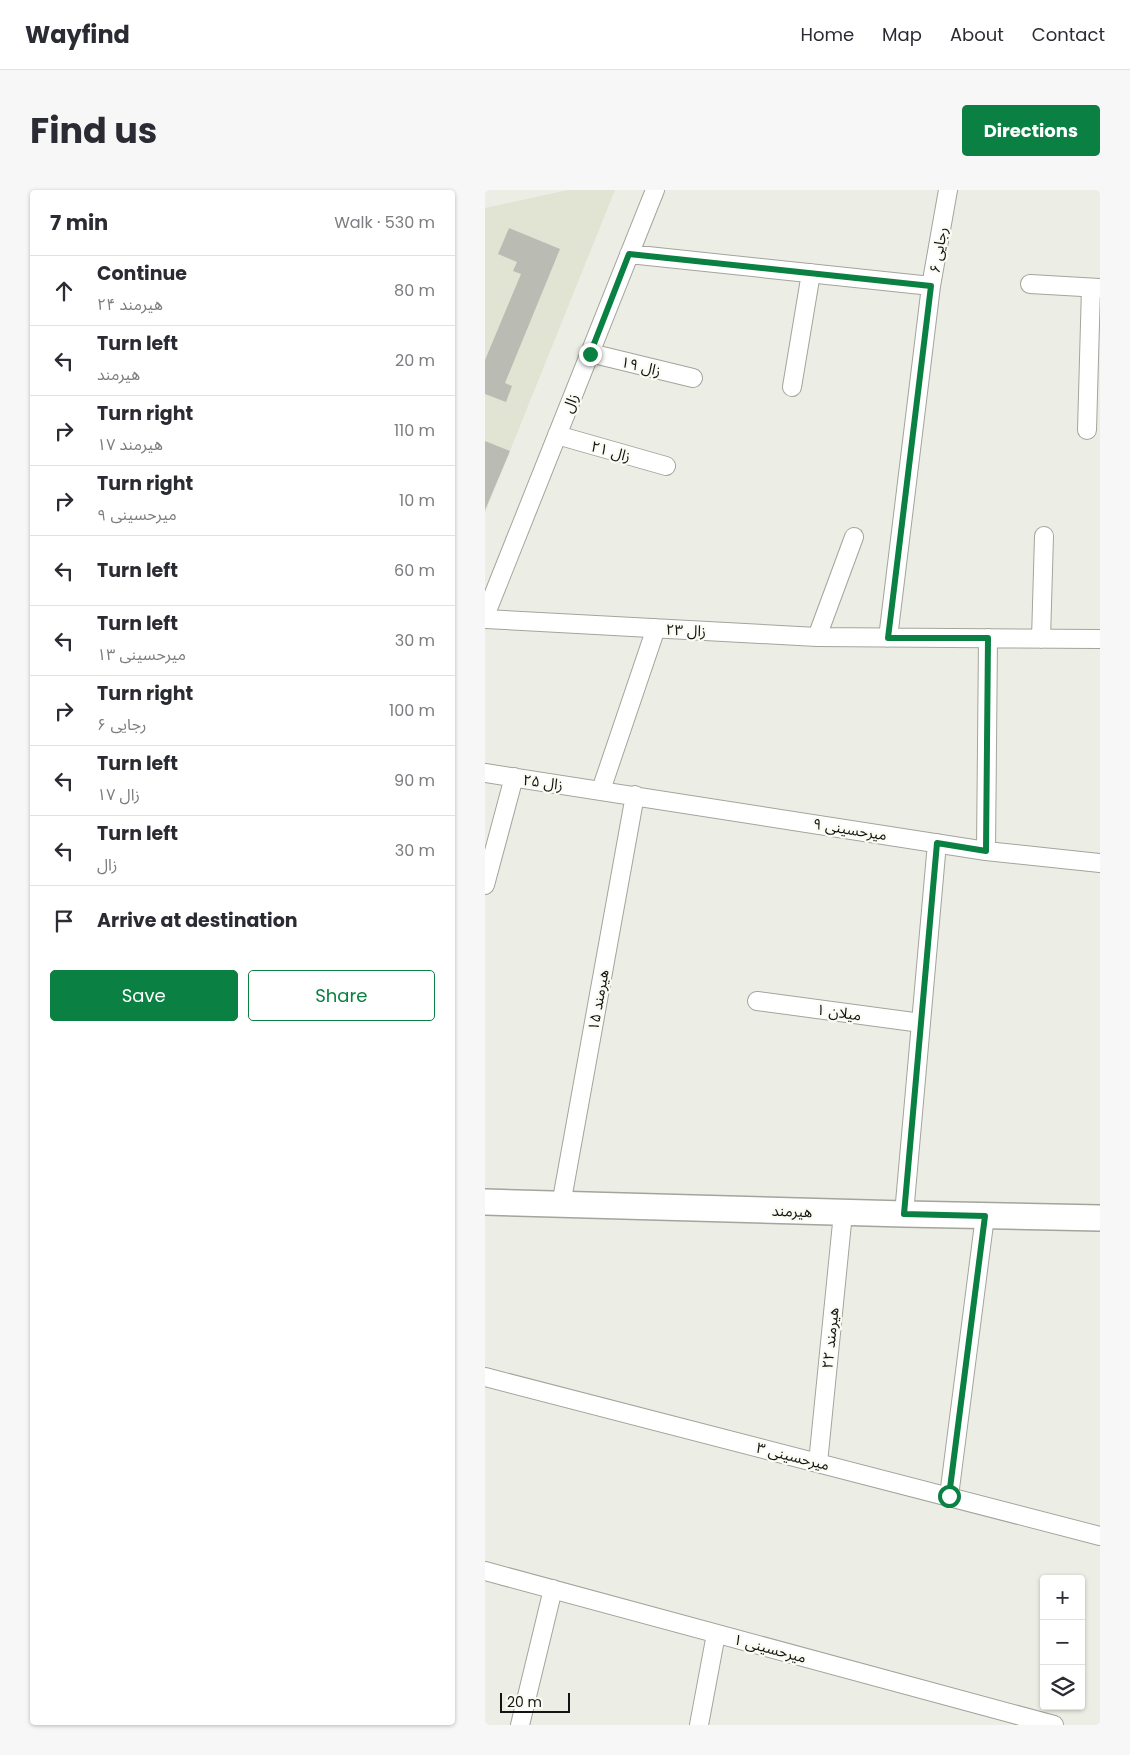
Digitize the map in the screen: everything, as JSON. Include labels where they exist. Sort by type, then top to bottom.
[{"type":"main road","name":"هیرمند","points":[[485,1202],[1100,1218]]},
{"type":"street","name":"زال","points":[[485,617],[655,190]]},
{"type":"street","name":"رجایی ۶","points":[[888,638],[931,286],[948,190]]},
{"type":"street","points":[[629,254],[931,286]]},
{"type":"street","points":[[792,387],[811,273]]},
{"type":"street","points":[[1030,284],[1096,288],[1087,430]]},
{"type":"street","name":"زال ۱۹","points":[[590,354],[693,378]]},
{"type":"street","name":"زال ۲۱","points":[[557,436],[666,466]]},
{"type":"street","points":[[1041,638],[1044,536]]},
{"type":"street","points":[[817,637],[854,537]]},
{"type":"street","name":"زال ۲۳","points":[[485,617],[817,637],[1100,639]]},
{"type":"street","points":[[601,790],[655,628]]},
{"type":"street","points":[[986,851],[988,638]]},
{"type":"street","name":"زال ۲۵","points":[[485,773],[601,790]]},
{"type":"street","points":[[485,886],[514,777]]},
{"type":"street","name":"میرحسینی ۹","points":[[601,790],[986,851],[1100,863]]},
{"type":"street","name":"هیرمند ۱۵","points":[[561,1205],[635,795]]},
{"type":"street","points":[[904,1214],[937,843]]},
{"type":"street","name":"میلان ۱","points":[[757,1001],[921,1022]]},
{"type":"street","name":"هیرمند ۲۲","points":[[818,1463],[843,1212]]},
{"type":"street","points":[[949,1496],[985,1216]]},
{"type":"street","name":"میرحسینی ۳","points":[[485,1378],[1100,1536]]},
{"type":"street","name":"میرحسینی ۱","points":[[485,1571],[1054,1725]]},
{"type":"street","points":[[520,1725],[553,1589]]},
{"type":"street","points":[[699,1725],[716,1634]]},
{"type":"shaded area","points":[[568,190],[615,190],[485,513],[485,208]]},
{"type":"building","points":[[509,228],[560,249],[505,383],[512,386],[506,402],[485,394],[485,360],[521,274],[513,271],[517,262],[498,254]]},
{"type":"building","points":[[485,441],[510,451],[485,510]]},
{"type":"route","points":[[590,354],[629,254],[931,286],[888,638],[988,638],[986,851],[937,843],[904,1214],[985,1216],[949,1496]]}]
